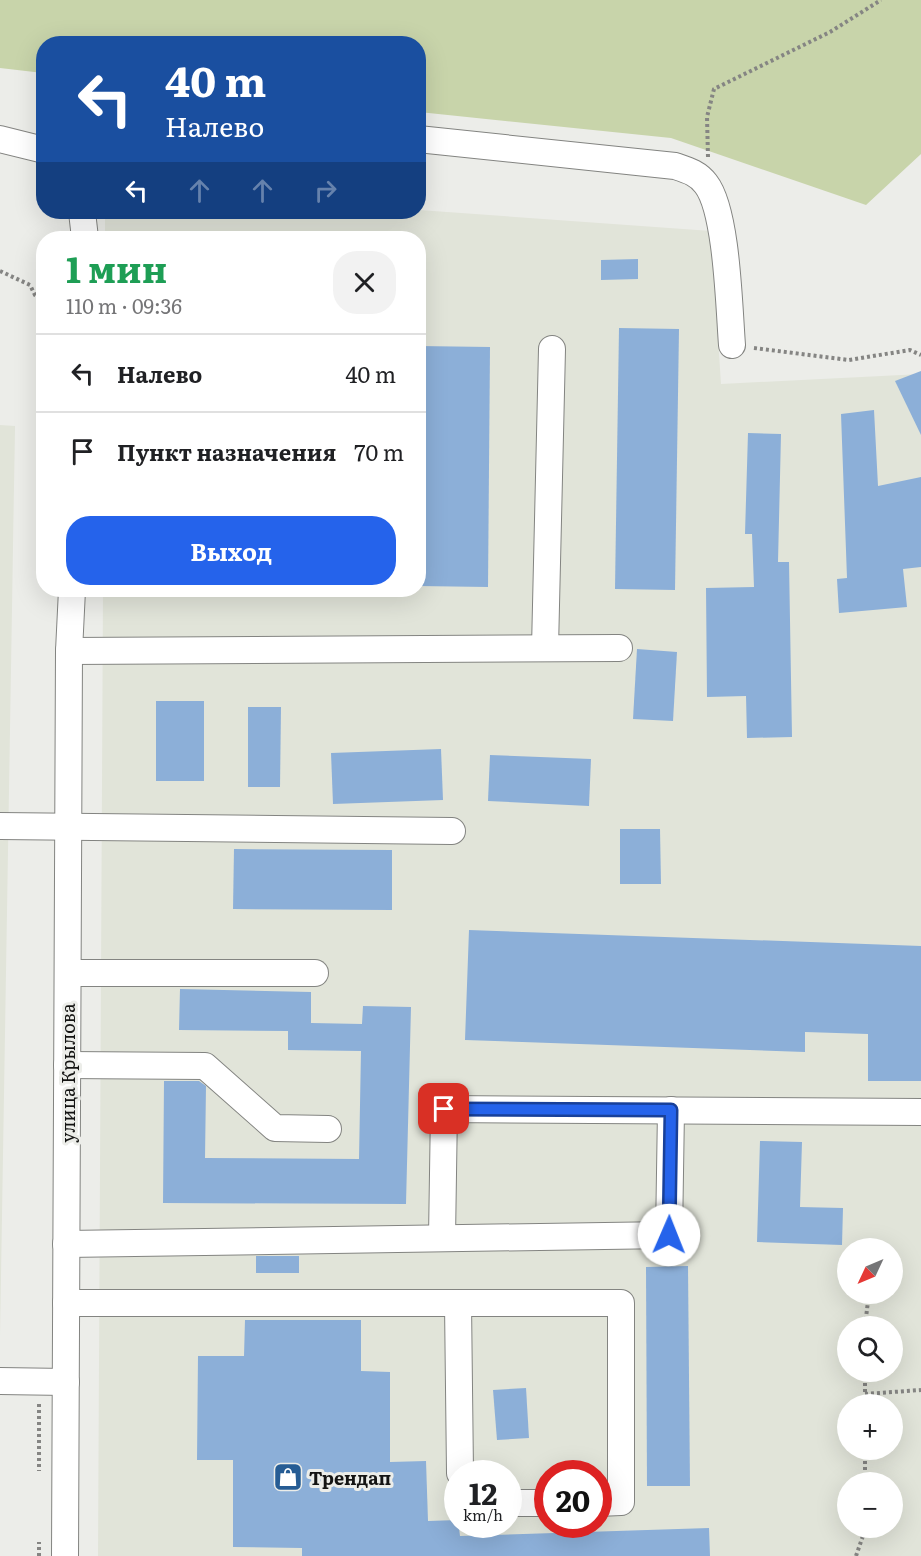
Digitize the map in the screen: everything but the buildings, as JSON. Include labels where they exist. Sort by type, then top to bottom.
[{"type":"street","points":[[0,139],[36,148]]},
{"type":"street","points":[[426,140],[675,166],[695,173],[707,185],[720,214],[732,345]]},
{"type":"street","points":[[545,648],[552,349]]},
{"type":"street","name":"улица Крылова","points":[[65,1556],[69,651],[72,597]]},
{"type":"street","points":[[69,651],[619,648]]},
{"type":"street","points":[[0,826],[452,831]]},
{"type":"street","points":[[68,973],[315,973]]},
{"type":"street","points":[[67,1065],[205,1066],[275,1128],[328,1129]]},
{"type":"street","points":[[442,1238],[444,1109],[921,1112]]},
{"type":"street","points":[[66,1244],[669,1235],[671,1110]]},
{"type":"street","points":[[66,1303],[621,1303],[621,1502],[612,1502]]},
{"type":"street","points":[[458,1303],[460,1460]]},
{"type":"street","points":[[0,1381],[66,1382]]},
{"type":"path","points":[[707,185],[709,149],[707,117],[714,89],[830,32],[881,0]]},
{"type":"path","points":[[0,272],[30,285],[36,296]]},
{"type":"path","points":[[732,345],[849,360],[910,350],[921,355]]},
{"type":"path","points":[[38,1382],[39,1477]]},
{"type":"path","points":[[865,1382],[865,1394],[921,1390]]},
{"type":"path","points":[[39,1535],[39,1556]]},
{"type":"path","points":[[856,1556],[862,1538]]},
{"type":"shaded area","points":[[426,211],[711,231],[721,384],[921,374],[921,1556],[98,1556],[103,597],[426,597],[426,231],[105,231],[105,219],[426,219]]},
{"type":"shaded area","points":[[0,425],[15,426],[0,1337]]},
{"type":"green space","points":[[0,0],[921,0],[921,154],[866,205],[671,138],[426,113],[426,36],[36,36],[36,72],[0,68]]},
{"type":"place","name":"Трендап","points":[[288,1477]]},
{"type":"route","points":[[444,1109],[671,1110],[669,1235]]}]
